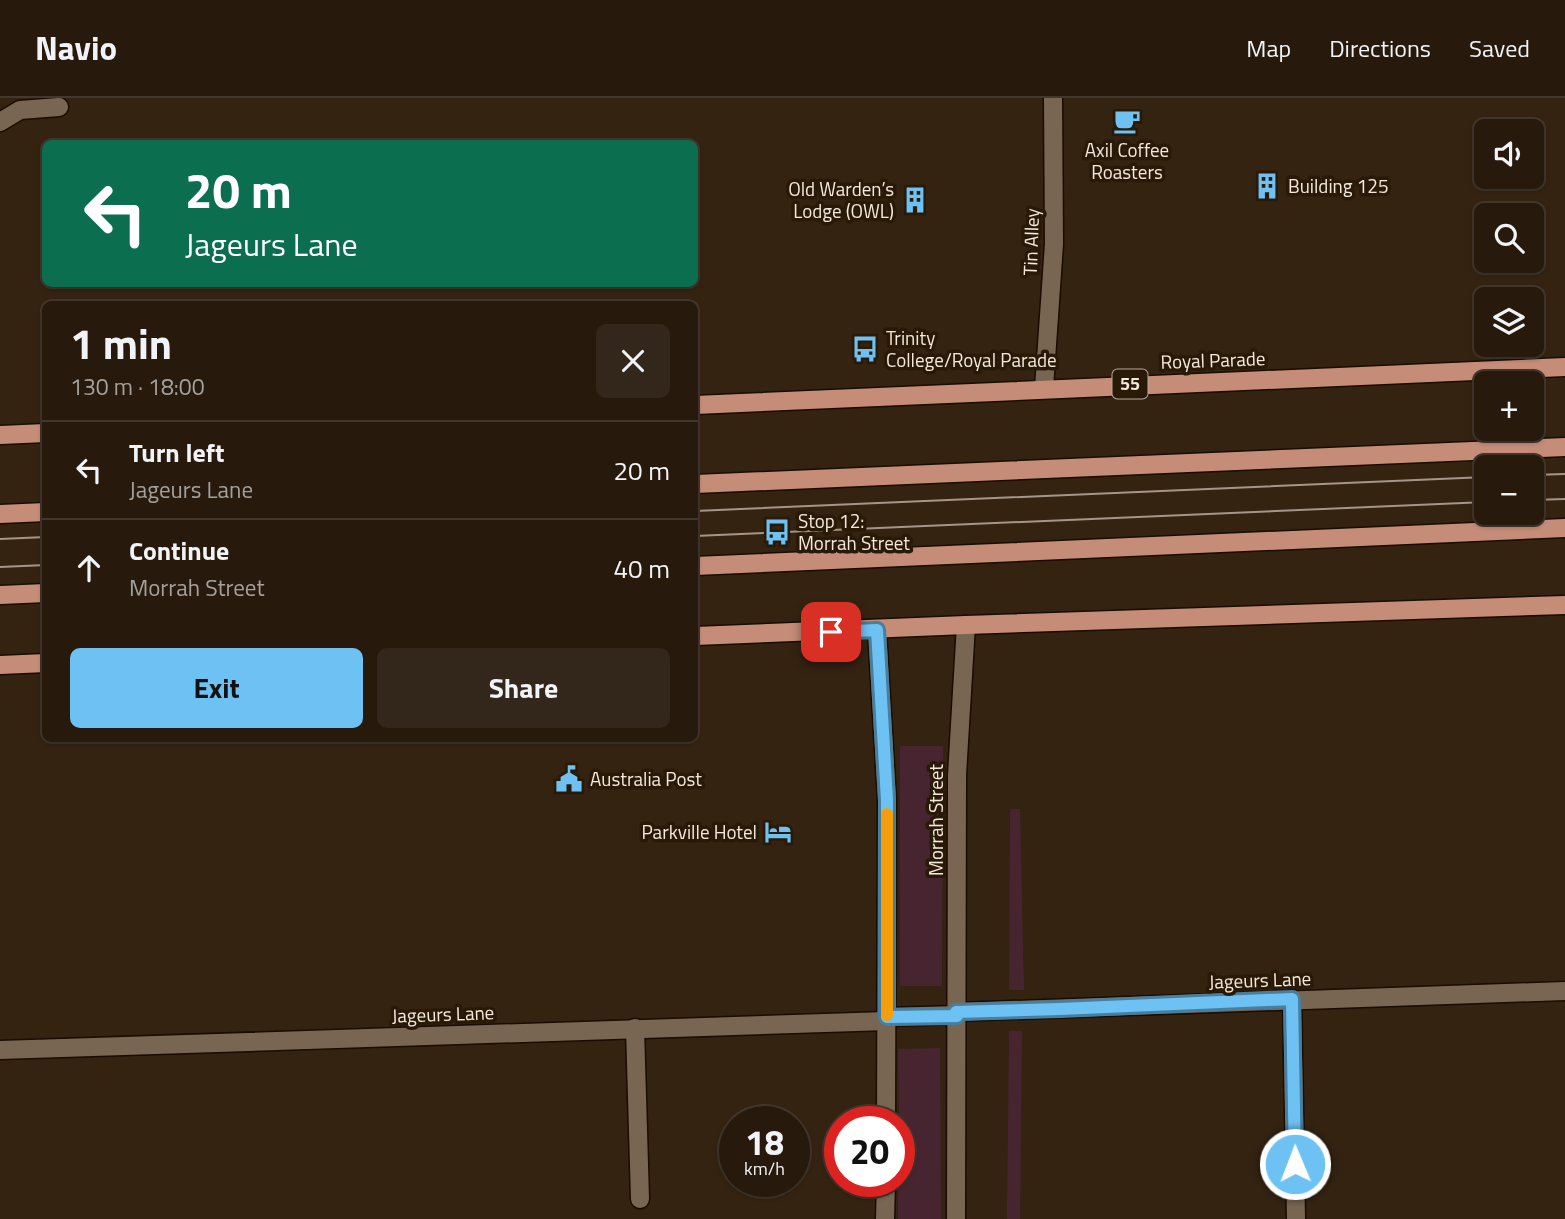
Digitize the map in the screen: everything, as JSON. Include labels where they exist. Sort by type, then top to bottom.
[{"type":"main road","name":"Royal Parade","points":[[698,405],[1565,367]]},
{"type":"main road","points":[[0,435],[42,433]]},
{"type":"main road","points":[[698,484],[1565,447]]},
{"type":"main road","points":[[0,513],[42,512]]},
{"type":"main road","points":[[698,566],[1565,528]]},
{"type":"main road","points":[[0,595],[42,593]]},
{"type":"main road","points":[[698,636],[1565,605]]},
{"type":"main road","points":[[0,665],[42,663]]},
{"type":"street","name":"Tin Alley","points":[[1044,388],[1054,244],[1053,98]]},
{"type":"street","points":[[0,122],[20,110],[59,107]]},
{"type":"street","name":"Morrah Street","points":[[956,1219],[957,775],[966,625]]},
{"type":"street","points":[[877,630],[887,800],[886,1106]]},
{"type":"street","name":"Jageurs Lane","points":[[956,1014],[1292,999],[1565,991]]},
{"type":"street","points":[[1292,999],[1296,1219]]},
{"type":"street","points":[[887,1019],[956,1014]]},
{"type":"street","name":"Jageurs Lane","points":[[0,1050],[887,1019]]},
{"type":"street","points":[[635,1028],[640,1199]]},
{"type":"street","points":[[885,1219],[886,1197]]},
{"type":"shaded area","points":[[900,746],[943,746],[942,986],[900,986]]},
{"type":"shaded area","points":[[1010,809],[1020,809],[1024,990],[1009,990]]},
{"type":"shaded area","points":[[1009,1031],[1022,1031],[1020,1219],[1007,1219]]},
{"type":"shaded area","points":[[940,1048],[941,1219],[898,1219],[898,1197],[915,1197],[915,1106],[899,1106],[898,1049]]},
{"type":"tram line","points":[[1544,475],[1565,474]]},
{"type":"tram line","points":[[698,511],[1474,478]]},
{"type":"tram line","points":[[1544,500],[1565,499]]},
{"type":"tram line","points":[[698,536],[1474,503]]},
{"type":"tram line","points":[[0,539],[42,537]]},
{"type":"tram line","points":[[0,567],[42,565]]},
{"type":"slow traffic","points":[[887,814],[887,1015]]},
{"type":"place","name":"Axil Coffee Roasters","points":[[1127,121]]},
{"type":"place","name":"Building 125","points":[[1267,186]]},
{"type":"place","name":"Old Warden’s Lodge (OWL)","points":[[915,200]]},
{"type":"place","name":"Trinity College/Royal Parade","points":[[865,349]]},
{"type":"place","name":"Stop 12: Morrah Street","points":[[777,532]]},
{"type":"place","name":"Australia Post","points":[[569,779]]},
{"type":"place","name":"Parkville Hotel","points":[[778,832]]},
{"type":"route","points":[[831,632],[877,630],[887,800],[887,1017],[957,1016],[956,1012],[1292,999],[1295,1164]]}]
